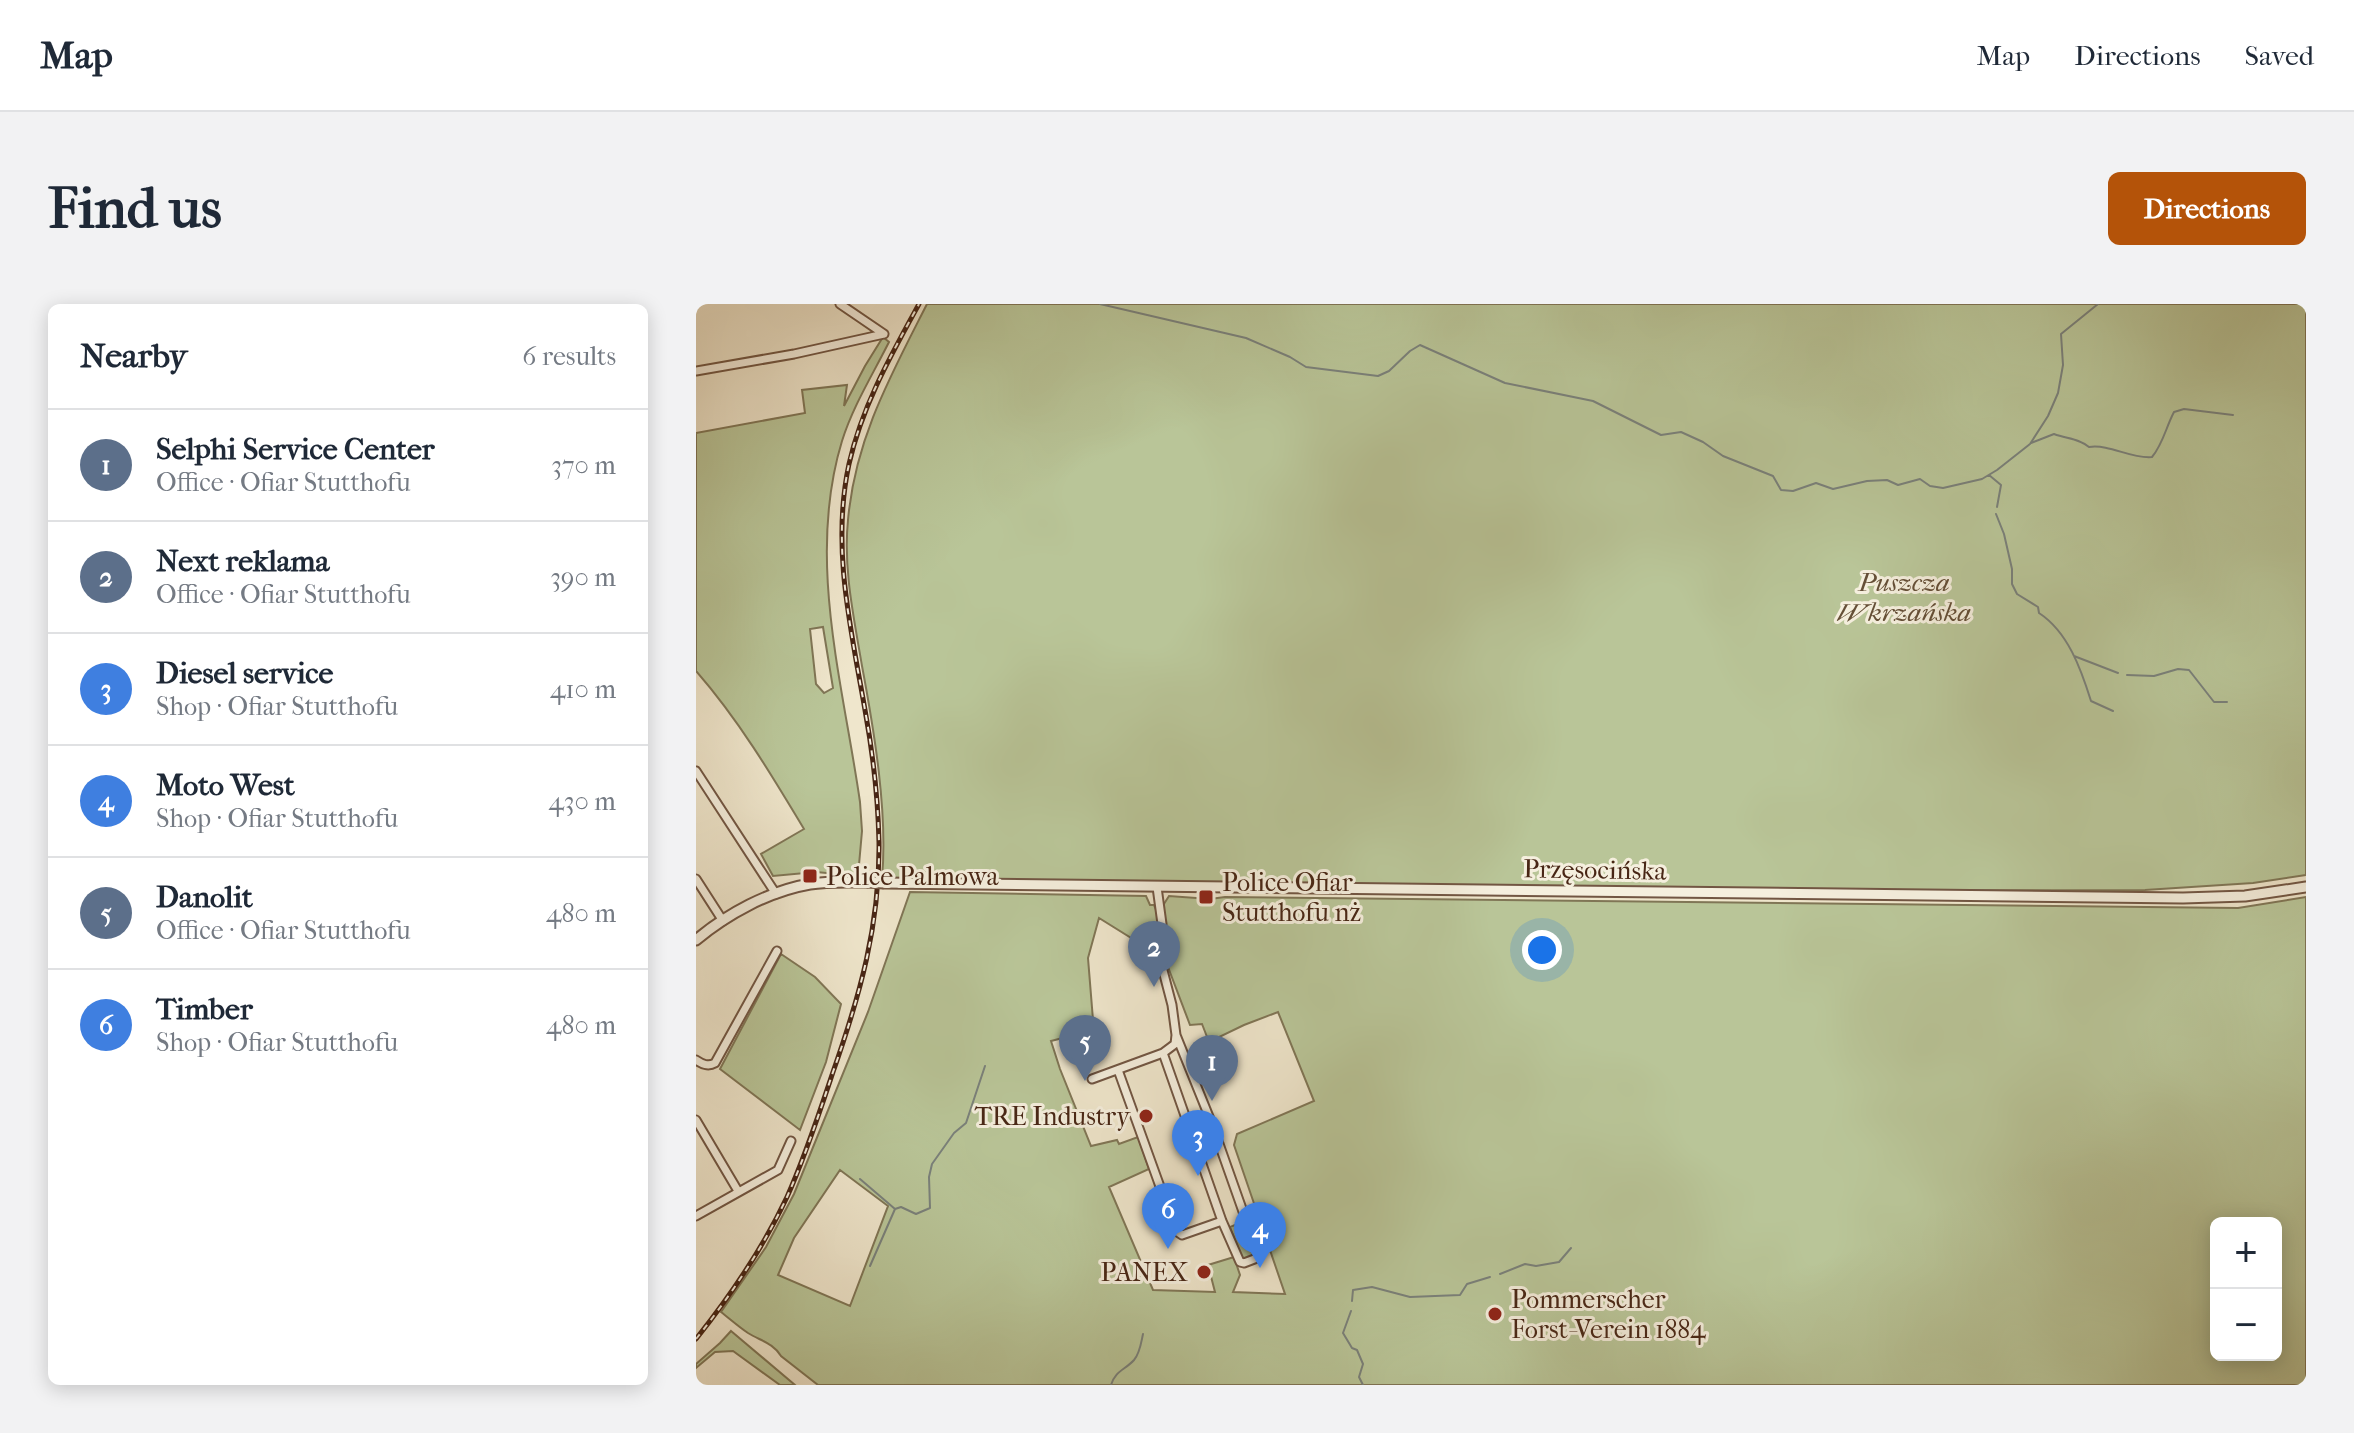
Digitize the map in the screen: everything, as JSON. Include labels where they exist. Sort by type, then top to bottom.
[{"type":"street","points":[[696,371],[884,334],[840,304]]},
{"type":"street","points":[[696,771],[776,894]]},
{"type":"street","points":[[696,879],[723,921]]},
{"type":"street","name":"Przęsocińska","points":[[696,940],[723,921],[776,894],[813,883],[2171,898],[2240,896],[2306,887]]},
{"type":"street","points":[[1092,1079],[1163,1053],[1175,1044],[1171,997],[1160,962],[1162,924],[1157,887]]},
{"type":"street","points":[[696,1060],[703,1064],[715,1063],[777,951]]},
{"type":"street","points":[[1163,1053],[1222,1221],[1240,1262],[1257,1258],[1217,1138],[1176,1035]]},
{"type":"street","points":[[1118,1070],[1176,1231],[1182,1235],[1222,1221]]},
{"type":"street","points":[[696,1120],[738,1191]]},
{"type":"street","points":[[697,1213],[778,1170],[791,1141]]},
{"type":"green space","name":"Puszcza Wkrzańska","points":[[927,304],[2306,304],[2306,875],[2253,883],[2145,890],[1832,891],[882,878],[881,799],[850,593],[848,520],[858,462],[867,435],[888,382]]},
{"type":"green space","points":[[883,337],[889,342],[857,403],[842,441],[827,530],[831,621],[860,802],[862,831],[858,876],[816,872],[773,876],[761,854],[804,829],[740,728],[696,671],[696,433],[805,413],[802,390],[847,385],[844,406]],"holes":[[[823,627],[833,688],[824,693],[816,684],[810,629]]]},
{"type":"green space","points":[[910,892],[1146,896],[1150,905],[1154,905],[1158,917],[1157,954],[1099,918],[1088,958],[1093,1020],[1082,1033],[1051,1041],[1060,1069],[1091,1146],[1117,1140],[1119,1144],[1138,1137],[1149,1169],[1109,1187],[1153,1290],[1215,1292],[1208,1265],[1234,1257],[1240,1275],[1233,1292],[1285,1294],[1234,1145],[1237,1134],[1314,1101],[1278,1012],[1209,1042],[1202,1024],[1190,1025],[1165,959],[1162,907],[1169,896],[1210,899],[2238,908],[2306,897],[2306,1385],[818,1385],[770,1345],[721,1312],[766,1247],[794,1194],[868,1012]],"holes":[[[840,1170],[888,1206],[850,1306],[778,1275],[794,1238]]]},
{"type":"green space","points":[[781,954],[815,977],[841,1004],[826,1062],[800,1130],[720,1069]]},
{"type":"green space","points":[[1242,1222],[1254,1255],[1242,1260],[1230,1227]]},
{"type":"green space","points":[[731,1331],[795,1385],[780,1385],[733,1351],[715,1352],[696,1368],[696,1364]]},
{"type":"waterway","points":[[1100,304],[1246,338],[1306,367],[1378,376],[1389,371],[1420,345],[1505,383],[1593,401],[1661,435],[1681,432],[1723,456],[1773,476],[1781,490],[1793,491],[1816,483],[1833,489],[1867,481],[1887,480],[1898,485],[1920,479],[1930,486],[1943,488],[1982,479],[1997,470],[2030,444],[2048,416],[2058,393],[2063,365],[2061,334],[2098,304]]},
{"type":"waterway","points":[[2031,443],[2054,434],[2089,447],[2152,457],[2174,412],[2184,409],[2233,415]]},
{"type":"waterway","points":[[1989,475],[2001,485],[1997,507]]},
{"type":"waterway","points":[[1996,514],[2004,534],[2012,584],[2017,594],[2038,607],[2039,613],[2066,641],[2091,701],[2113,711]]},
{"type":"waterway","points":[[2074,656],[2118,673]]},
{"type":"waterway","points":[[2127,675],[2154,676],[2178,669],[2189,670],[2214,702],[2227,702]]},
{"type":"waterway","points":[[870,1266],[895,1209],[901,1207],[916,1214],[930,1208],[929,1177],[932,1164],[954,1133],[966,1123],[985,1066]]},
{"type":"waterway","points":[[860,1179],[895,1209]]},
{"type":"waterway","points":[[1500,1274],[1525,1264],[1536,1266],[1559,1262],[1571,1248]]},
{"type":"waterway","points":[[1352,1301],[1353,1290],[1372,1287],[1410,1297],[1460,1295],[1467,1284],[1490,1277]]},
{"type":"waterway","points":[[1351,1311],[1343,1333],[1352,1348],[1357,1350],[1363,1364],[1359,1377],[1363,1385]]},
{"type":"waterway","points":[[1111,1385],[1136,1357],[1143,1334]]},
{"type":"railway","points":[[696,1339],[746,1271],[787,1197],[812,1135],[860,987],[876,902],[878,826],[870,743],[845,588],[842,557],[844,495],[849,464],[869,401],[919,304]]},
{"type":"place","name":"Police Palmowa","points":[[810,876]]},
{"type":"place","name":"Police Ofiar Stutthofu nż","points":[[1206,897]]},
{"type":"place","name":"Next reklama","points":[[1154,987]]},
{"type":"place","name":"Danolit","points":[[1085,1081]]},
{"type":"place","name":"Selphi Service Center","points":[[1212,1101]]},
{"type":"place","name":"TRE Industry","points":[[1146,1116]]},
{"type":"place","name":"Diesel service","points":[[1198,1176]]},
{"type":"place","name":"Timber","points":[[1168,1249]]},
{"type":"place","name":"Moto West","points":[[1260,1268]]},
{"type":"place","name":"PANEX","points":[[1204,1272]]},
{"type":"place","name":"Pommerscher Forst-Verein 1884","points":[[1495,1314]]}]
